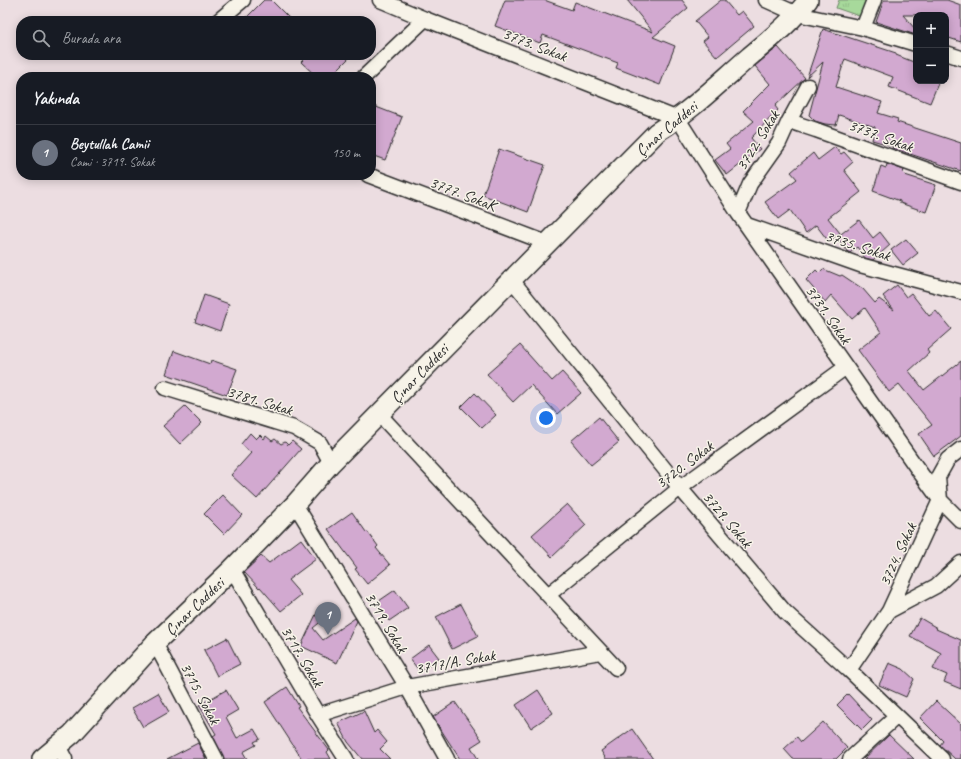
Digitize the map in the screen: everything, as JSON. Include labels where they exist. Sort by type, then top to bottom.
[{"type":"street","points":[[224,16],[243,0]]},
{"type":"street","name":"3773. Sokak","points":[[380,0],[678,119]]},
{"type":"street","points":[[766,0],[803,7],[862,28],[913,43]]},
{"type":"street","points":[[862,28],[874,0]]},
{"type":"street","name":"Çınar Caddesi","points":[[42,759],[62,752],[72,734],[155,643],[232,569],[295,504],[331,463],[510,279],[657,132],[678,119],[803,7]]},
{"type":"street","points":[[369,72],[425,19]]},
{"type":"street","points":[[949,54],[961,58]]},
{"type":"street","name":"3722. Sokak","points":[[738,213],[750,184],[779,143],[808,86]]},
{"type":"street","name":"3731. Sokak","points":[[678,119],[738,213],[846,367],[940,500],[961,521]]},
{"type":"street","name":"3737. Sokak","points":[[789,121],[961,182]]},
{"type":"street","name":"3777. SokaK","points":[[376,178],[547,243]]},
{"type":"street","name":"3735. Sokak","points":[[747,225],[860,265],[961,292]]},
{"type":"street","name":"3729. Sokak","points":[[510,279],[680,488],[785,612],[849,670],[942,759]]},
{"type":"street","name":"3720. Sokak","points":[[548,595],[680,488],[846,367]]},
{"type":"street","name":"3781. Sokak","points":[[165,388],[294,428],[320,443],[331,463]]},
{"type":"street","points":[[379,414],[616,668]]},
{"type":"street","name":"3724. Sokak","points":[[849,670],[889,611],[940,500],[938,477],[948,459],[961,449]]},
{"type":"street","name":"3719. Sokak","points":[[295,504],[407,687],[447,759]]},
{"type":"street","points":[[889,611],[936,586],[961,563]]},
{"type":"street","name":"3717. Sokak","points":[[232,569],[318,715],[346,759]]},
{"type":"street","name":"3715. Sokak","points":[[155,643],[216,759]]},
{"type":"street","name":"3717/A. Sokak","points":[[318,715],[407,687],[600,652]]},
{"type":"street","points":[[850,759],[897,716]]},
{"type":"green space","points":[[839,0],[868,0],[862,15],[859,16],[836,8]]},
{"type":"building","points":[[264,0],[271,0],[287,16],[248,16]]},
{"type":"building","points":[[505,0],[544,0],[572,10],[575,2],[653,32],[627,0],[682,0],[688,8],[653,37],[675,46],[660,85],[616,68],[618,63],[543,35],[540,43],[495,26]]},
{"type":"building","points":[[721,0],[724,0],[737,15],[742,11],[754,26],[717,57],[703,41],[708,37],[695,21]]},
{"type":"building","points":[[884,0],[947,0],[961,5],[961,42],[949,38],[949,12],[913,12],[913,15],[903,15],[913,27],[913,34],[876,22]]},
{"type":"building","points":[[823,29],[896,53],[896,55],[913,62],[913,84],[938,84],[930,103],[889,87],[893,77],[845,59],[836,87],[882,102],[878,113],[898,119],[897,122],[961,143],[961,171],[892,148],[893,146],[872,140],[875,127],[839,115],[836,125],[815,121],[809,115],[823,62],[807,77]]},
{"type":"building","points":[[778,47],[805,78],[775,106],[778,110],[751,138],[760,149],[727,175],[715,160],[730,149],[726,144],[754,121],[743,111],[770,84],[755,66]]},
{"type":"building","points":[[303,60],[347,60],[335,72],[312,72],[301,62]]},
{"type":"building","points":[[376,107],[402,117],[385,160],[376,157]]},
{"type":"building","points":[[835,147],[841,154],[844,152],[853,162],[844,170],[861,192],[828,218],[840,233],[829,242],[816,225],[806,233],[790,210],[778,219],[765,202],[797,179],[791,172],[813,153],[818,160]]},
{"type":"building","points":[[499,149],[545,165],[528,212],[483,195]]},
{"type":"building","points":[[887,164],[904,170],[903,173],[905,175],[936,185],[926,212],[900,203],[900,201],[873,191],[881,166],[886,168]]},
{"type":"building","points":[[859,220],[873,238],[880,232],[890,245],[873,260],[865,258],[857,247],[850,253],[848,252],[837,237]]},
{"type":"building","points":[[906,239],[918,253],[903,265],[891,250]]},
{"type":"building","points":[[823,269],[840,276],[842,275],[863,289],[875,303],[879,299],[894,310],[883,296],[897,285],[906,297],[911,293],[929,316],[936,311],[951,329],[927,350],[929,353],[909,371],[924,390],[961,361],[961,436],[934,456],[919,434],[932,425],[899,384],[889,392],[858,350],[881,332],[865,308],[852,319],[831,295],[825,302],[806,280],[816,270],[819,273]]},
{"type":"building","points":[[204,295],[229,304],[220,331],[195,322]]},
{"type":"building","points":[[520,345],[552,381],[562,372],[581,393],[557,414],[531,385],[513,402],[487,374]]},
{"type":"building","points":[[174,351],[210,364],[211,360],[237,369],[227,395],[166,374]]},
{"type":"building","points":[[475,393],[496,415],[482,428],[461,407]]},
{"type":"building","points":[[185,406],[202,423],[180,444],[163,426]]},
{"type":"building","points":[[599,417],[619,442],[591,465],[571,441]]},
{"type":"building","points":[[250,433],[256,439],[260,435],[264,439],[266,436],[272,441],[275,439],[281,444],[285,442],[288,445],[292,441],[301,449],[257,499],[231,475],[251,453],[241,444]]},
{"type":"building","points":[[223,495],[242,515],[224,534],[204,514]]},
{"type":"building","points":[[567,504],[586,525],[552,557],[532,535]]},
{"type":"building","points":[[352,512],[378,546],[376,548],[390,565],[367,584],[328,529]]},
{"type":"building","points":[[301,539],[316,559],[288,580],[301,595],[281,611],[260,587],[259,588],[244,572],[261,556],[269,563]]},
{"type":"building","points":[[395,590],[408,608],[389,621],[376,603]]},
{"type":"building","points":[[461,604],[478,636],[452,649],[436,617]]},
{"type":"building","points":[[320,606],[333,612],[313,628],[323,640],[355,618],[357,621],[337,663],[301,646]]},
{"type":"building","points":[[920,618],[937,628],[936,629],[961,640],[961,689],[944,682],[947,675],[933,669],[941,653],[910,636]]},
{"type":"building","points":[[227,638],[240,664],[217,676],[204,650]]},
{"type":"building","points":[[429,645],[439,658],[420,672],[410,659]]},
{"type":"building","points":[[889,663],[903,669],[914,679],[906,697],[879,685]]},
{"type":"building","points":[[287,687],[299,706],[297,707],[329,750],[327,752],[331,759],[302,759],[265,702]]},
{"type":"building","points":[[226,690],[238,710],[226,717],[237,738],[254,729],[260,739],[254,742],[256,745],[243,752],[247,759],[224,759],[213,736],[216,734],[199,705]]},
{"type":"building","points":[[538,690],[553,713],[531,728],[516,705]]},
{"type":"building","points":[[158,693],[169,712],[143,727],[132,708]]},
{"type":"building","points":[[848,694],[872,720],[862,730],[837,705]]},
{"type":"building","points":[[936,701],[961,724],[961,759],[955,759],[940,745],[943,741],[920,718]]},
{"type":"building","points":[[455,702],[482,740],[471,747],[478,759],[460,759],[433,717]]},
{"type":"building","points":[[364,711],[374,733],[377,730],[387,742],[380,749],[390,759],[362,759],[348,742],[338,723]]},
{"type":"building","points":[[823,722],[847,748],[836,759],[793,759],[784,749],[797,737],[801,742]]},
{"type":"building","points":[[632,729],[653,759],[606,759],[601,751]]},
{"type":"building","points":[[889,735],[914,759],[864,759]]},
{"type":"building","points":[[198,743],[206,759],[167,759]]},
{"type":"place","name":"Beytullah Camii","points":[[328,635]]}]
